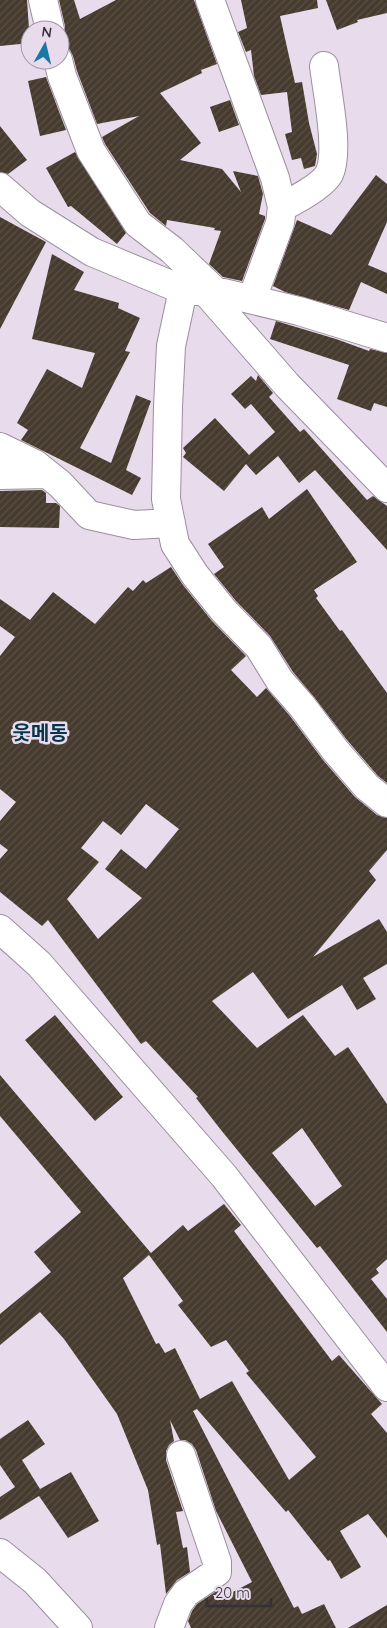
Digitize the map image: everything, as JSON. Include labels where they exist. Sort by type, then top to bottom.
[{"type":"street","points":[[43,0],[48,20]]},
{"type":"street","points":[[210,0],[275,178],[282,207],[280,223],[252,300]]},
{"type":"street","points":[[282,207],[303,196],[328,175],[334,160],[324,66]]},
{"type":"street","points":[[60,70],[91,151],[138,224],[172,250],[202,291],[286,385],[387,488]]},
{"type":"street","points":[[0,186],[30,213],[92,252],[202,291],[252,300],[387,338]]},
{"type":"street","points":[[202,291],[171,346],[166,499],[174,544],[195,575],[224,611],[259,647],[280,681],[302,706],[335,750],[367,787],[387,803]]},
{"type":"street","points":[[0,447],[35,464],[60,484],[89,516],[134,525],[171,523]]},
{"type":"street","points":[[0,476],[47,474]]},
{"type":"street","points":[[0,929],[39,964],[224,1176],[387,1387]]},
{"type":"street","points":[[169,1628],[178,1604],[186,1593],[217,1572],[217,1562],[182,1455]]},
{"type":"street","points":[[0,1553],[35,1581],[78,1628]]},
{"type":"building","points":[[0,0],[27,0],[28,20],[20,20],[20,44],[0,46]]},
{"type":"building","points":[[59,0],[74,0],[80,19],[116,0],[194,0],[217,64],[201,70],[202,73],[160,93],[201,143],[180,160],[222,169],[241,192],[233,171],[258,176],[263,194],[259,214],[265,216],[265,219],[242,281],[223,277],[209,264],[221,231],[214,230],[215,228],[167,220],[166,226],[150,213],[102,137],[139,116],[97,124],[70,50],[70,20],[64,20]]},
{"type":"building","points":[[241,0],[317,0],[318,8],[280,16],[295,83],[302,82],[309,123],[317,154],[315,166],[304,169],[301,158],[292,160],[285,134],[292,132],[287,92],[261,95],[254,76],[251,50],[246,52],[238,32],[247,28]]},
{"type":"building","points":[[326,0],[387,0],[387,13],[357,20],[358,22],[337,30]]},
{"type":"building","points":[[46,77],[66,130],[40,136],[28,81]]},
{"type":"building","points":[[230,100],[239,125],[219,132],[210,107]]},
{"type":"building","points":[[0,126],[27,160],[8,174],[0,172]]},
{"type":"building","points":[[75,152],[126,233],[117,244],[71,206],[68,207],[46,168]]},
{"type":"building","points":[[376,175],[387,184],[387,222],[368,265],[387,273],[387,294],[361,282],[349,310],[285,292],[273,286],[297,220],[331,235]]},
{"type":"building","points":[[0,217],[46,242],[0,329]]},
{"type":"building","points":[[52,254],[84,272],[74,290],[119,303],[118,308],[140,318],[125,351],[130,352],[80,448],[111,463],[136,395],[151,401],[126,470],[141,478],[132,495],[21,440],[28,430],[17,423],[47,369],[82,388],[95,353],[32,339]]},
{"type":"building","points":[[276,321],[369,351],[370,349],[387,353],[387,407],[374,403],[371,411],[337,399],[349,365],[270,339]]},
{"type":"building","points":[[258,375],[273,393],[269,397],[300,432],[304,429],[367,500],[373,496],[387,506],[387,550],[315,470],[299,483],[278,456],[256,475],[246,464],[224,491],[183,457],[186,453],[183,448],[215,418],[249,455],[275,432],[251,404],[245,409],[231,394],[251,376],[256,381]]},
{"type":"building","points":[[307,489],[357,562],[314,590],[318,596],[316,598],[340,631],[342,630],[387,693],[387,783],[378,776],[347,740],[293,672],[270,636],[236,601],[214,574],[224,567],[208,544],[262,507],[269,519]]},
{"type":"building","points":[[42,490],[46,493],[46,503],[56,503],[60,506],[59,528],[0,527],[0,491]]},
{"type":"building","points":[[171,567],[212,621],[246,656],[231,670],[257,697],[266,688],[355,797],[377,815],[387,818],[387,850],[369,871],[376,880],[313,957],[379,919],[387,932],[387,964],[363,978],[376,999],[357,1010],[342,985],[288,1019],[253,972],[212,1001],[257,1048],[303,1015],[335,1056],[348,1047],[387,1104],[387,1259],[376,1269],[379,1273],[371,1279],[387,1299],[387,1332],[320,1246],[317,1248],[221,1130],[196,1098],[198,1097],[146,1041],[141,1044],[48,920],[42,926],[0,892],[0,859],[8,850],[0,844],[0,821],[16,802],[0,789],[0,656],[15,637],[0,626],[0,599],[30,620],[53,592],[95,624],[128,587],[133,591],[143,580],[146,583]],"holes":[[[146,804],[179,829],[146,869],[121,849],[105,869],[142,898],[98,939],[67,899],[99,862],[81,848],[103,821],[121,835]],[[302,1128],[342,1186],[315,1206],[272,1153]]]},
{"type":"building","points":[[55,1015],[123,1097],[95,1121],[25,1040]]},
{"type":"building","points":[[0,1075],[151,1253],[183,1225],[188,1231],[224,1204],[241,1225],[234,1231],[332,1361],[339,1355],[382,1404],[371,1414],[387,1433],[387,1538],[368,1514],[340,1531],[361,1567],[341,1579],[330,1560],[328,1561],[288,1510],[286,1512],[197,1409],[193,1411],[294,1608],[298,1606],[302,1614],[324,1604],[336,1628],[191,1628],[188,1621],[197,1604],[218,1590],[221,1598],[252,1582],[216,1511],[196,1450],[192,1444],[185,1440],[180,1440],[170,1420],[174,1441],[166,1451],[166,1460],[183,1511],[176,1512],[183,1548],[187,1547],[190,1572],[177,1580],[166,1594],[160,1544],[157,1545],[148,1490],[117,1414],[64,1339],[40,1312],[0,1345],[0,1314],[51,1272],[34,1252],[81,1212],[0,1116]],"holes":[[[149,1255],[183,1301],[178,1305],[211,1347],[226,1340],[249,1371],[246,1373],[316,1457],[289,1480],[232,1381],[200,1399],[175,1348],[165,1353],[159,1343],[156,1344],[123,1278]]]},
{"type":"building","points":[[28,1420],[45,1444],[22,1460],[40,1489],[71,1472],[99,1521],[68,1538],[39,1496],[0,1520],[0,1497],[15,1487],[0,1465],[0,1439]]},
{"type":"building","points":[[387,1605],[387,1628],[348,1628]]},
{"type":"district","name":"웃메동","points":[[40,732]]}]
